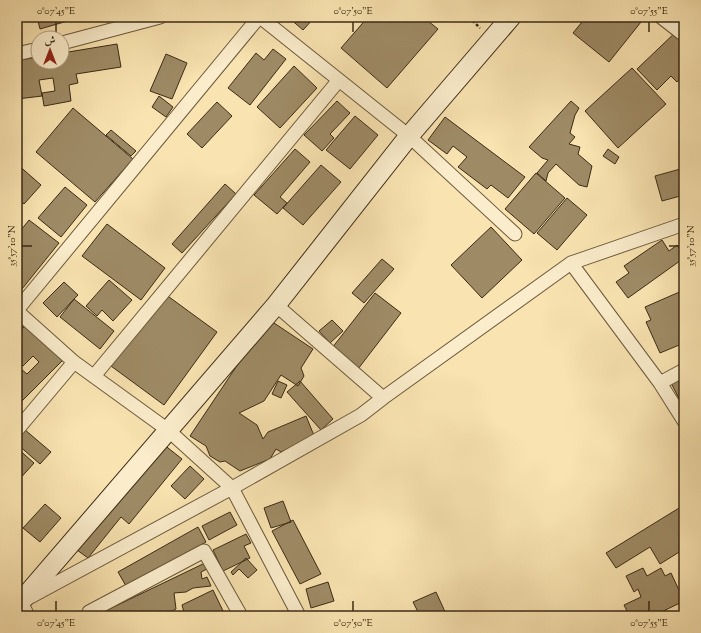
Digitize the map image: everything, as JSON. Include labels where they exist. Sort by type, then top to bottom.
[{"type":"main road","points":[[22,608],[168,430],[276,305],[409,136],[511,17]]},
{"type":"street","points":[[70,40],[160,17]]},
{"type":"street","points":[[299,616],[232,488],[168,430],[74,362],[17,311],[259,17],[409,136],[515,234]]},
{"type":"street","points":[[661,17],[684,35]]},
{"type":"street","points":[[17,54],[30,51]]},
{"type":"street","points":[[94,376],[339,80]]},
{"type":"street","points":[[22,608],[361,415],[571,263],[684,224]]},
{"type":"street","points":[[571,263],[660,383],[684,421]]},
{"type":"street","points":[[276,305],[383,398]]},
{"type":"street","points":[[17,430],[74,362]]},
{"type":"street","points":[[660,383],[684,370]]},
{"type":"street","points":[[91,616],[89,612],[204,551],[241,616]]},
{"type":"building","points":[[37,17],[70,17],[71,20],[40,29]]},
{"type":"building","points":[[288,17],[315,17],[303,30]]},
{"type":"building","points":[[368,17],[423,17],[438,29],[387,88],[341,48]]},
{"type":"building","points":[[586,17],[645,17],[609,62],[573,33]]},
{"type":"building","points":[[679,29],[684,35],[684,75],[677,82],[671,76],[657,90],[637,69]]},
{"type":"building","points":[[117,44],[121,67],[76,74],[78,83],[69,85],[71,101],[44,106],[42,93],[55,91],[53,78],[39,80],[42,96],[17,99],[17,65],[20,65],[20,60],[30,58],[30,70],[70,70],[70,52]]},
{"type":"building","points":[[273,49],[286,59],[250,105],[228,88],[256,53],[264,60]]},
{"type":"building","points":[[166,54],[187,63],[172,99],[150,91]]},
{"type":"building","points":[[294,66],[317,88],[280,128],[257,107]]},
{"type":"building","points":[[632,68],[666,104],[618,148],[585,111]]},
{"type":"building","points":[[159,96],[173,107],[166,117],[152,107]]},
{"type":"building","points":[[337,101],[350,113],[330,134],[334,138],[322,151],[304,135]]},
{"type":"building","points":[[571,101],[579,108],[575,115],[570,133],[575,137],[569,144],[580,147],[578,154],[592,166],[587,187],[579,185],[556,164],[548,173],[546,181],[537,173],[548,160],[542,158],[529,147]]},
{"type":"building","points":[[217,102],[232,116],[202,148],[187,134]]},
{"type":"building","points":[[73,108],[133,159],[95,202],[36,152]]},
{"type":"building","points":[[355,116],[378,135],[350,169],[326,150]]},
{"type":"building","points":[[445,117],[525,177],[508,198],[491,185],[487,189],[458,167],[467,157],[453,146],[447,154],[428,140]]},
{"type":"building","points":[[111,130],[136,151],[131,156],[106,135]]},
{"type":"building","points":[[295,149],[310,162],[280,197],[287,203],[277,214],[254,195]]},
{"type":"building","points":[[608,149],[619,157],[615,164],[603,156]]},
{"type":"building","points":[[17,164],[41,185],[24,204],[17,198]]},
{"type":"building","points":[[321,165],[341,182],[303,225],[283,208]]},
{"type":"building","points":[[684,168],[684,195],[662,201],[655,176]]},
{"type":"building","points":[[536,173],[565,198],[534,234],[505,209]]},
{"type":"building","points":[[225,184],[236,194],[182,253],[172,244]]},
{"type":"building","points":[[65,187],[87,205],[61,237],[38,218]]},
{"type":"building","points":[[567,198],[587,215],[557,250],[537,233]]},
{"type":"building","points":[[29,220],[59,243],[22,289],[17,286],[17,235]]},
{"type":"building","points":[[107,224],[165,268],[141,300],[82,256]]},
{"type":"building","points":[[491,227],[522,260],[482,298],[451,265]]},
{"type":"building","points":[[662,240],[669,251],[677,245],[684,258],[628,298],[616,282],[629,273],[624,266]]},
{"type":"building","points":[[382,259],[394,269],[364,303],[352,293]]},
{"type":"building","points":[[109,280],[132,300],[113,321],[102,310],[97,316],[86,306]]},
{"type":"building","points":[[64,282],[78,295],[57,317],[43,303]]},
{"type":"building","points":[[684,290],[684,343],[660,353],[646,322],[651,320],[645,307]]},
{"type":"building","points":[[375,293],[401,313],[358,369],[332,348]]},
{"type":"building","points":[[165,294],[217,332],[164,405],[111,366]]},
{"type":"building","points":[[74,299],[114,331],[100,349],[60,317]]},
{"type":"building","points":[[17,316],[26,325],[17,333]]},
{"type":"building","points":[[268,319],[313,349],[301,368],[304,376],[298,386],[281,375],[264,401],[239,413],[257,425],[263,439],[268,432],[306,416],[315,438],[281,452],[276,449],[270,459],[240,471],[225,461],[220,462],[210,456],[206,446],[190,436]]},
{"type":"building","points":[[332,320],[343,331],[330,343],[319,331]]},
{"type":"building","points":[[26,324],[64,359],[17,406],[17,373],[21,369],[27,374],[39,362],[33,356],[23,366],[17,360],[17,334]]},
{"type":"building","points":[[684,376],[684,408],[671,383]]},
{"type":"building","points":[[278,381],[287,385],[281,398],[272,394]]},
{"type":"building","points":[[300,381],[333,419],[321,430],[287,392]]},
{"type":"building","points":[[24,429],[51,452],[40,464],[17,444],[17,437]]},
{"type":"building","points":[[163,444],[182,459],[129,524],[121,517],[88,558],[77,550]]},
{"type":"building","points":[[17,448],[34,463],[17,482]]},
{"type":"building","points":[[190,466],[204,479],[185,499],[171,486]]},
{"type":"building","points":[[283,501],[291,522],[271,528],[264,508]]},
{"type":"building","points":[[45,504],[61,518],[40,542],[23,528]]},
{"type":"building","points":[[684,505],[684,549],[660,564],[650,547],[616,568],[606,553]]},
{"type":"building","points":[[230,512],[237,525],[209,540],[202,526]]},
{"type":"building","points":[[293,520],[321,574],[300,584],[272,531]]},
{"type":"building","points":[[198,527],[206,542],[126,586],[118,572]]},
{"type":"building","points":[[246,534],[251,543],[244,546],[250,558],[223,571],[213,550]]},
{"type":"building","points":[[246,558],[257,570],[248,578],[239,569],[233,575],[231,572]]},
{"type":"building","points":[[207,562],[209,568],[201,572],[202,579],[207,577],[211,586],[193,588],[186,592],[174,593],[176,609],[172,611],[150,614],[150,616],[102,616],[101,613]]},
{"type":"building","points":[[643,568],[647,576],[661,568],[665,576],[671,573],[684,601],[653,616],[616,616],[627,611],[624,605],[641,597],[638,589],[634,592],[626,576]]},
{"type":"building","points":[[328,582],[334,601],[311,608],[306,589]]},
{"type":"building","points":[[213,590],[225,615],[185,616],[182,605]]},
{"type":"building","points":[[436,592],[447,616],[420,616],[413,602]]}]
